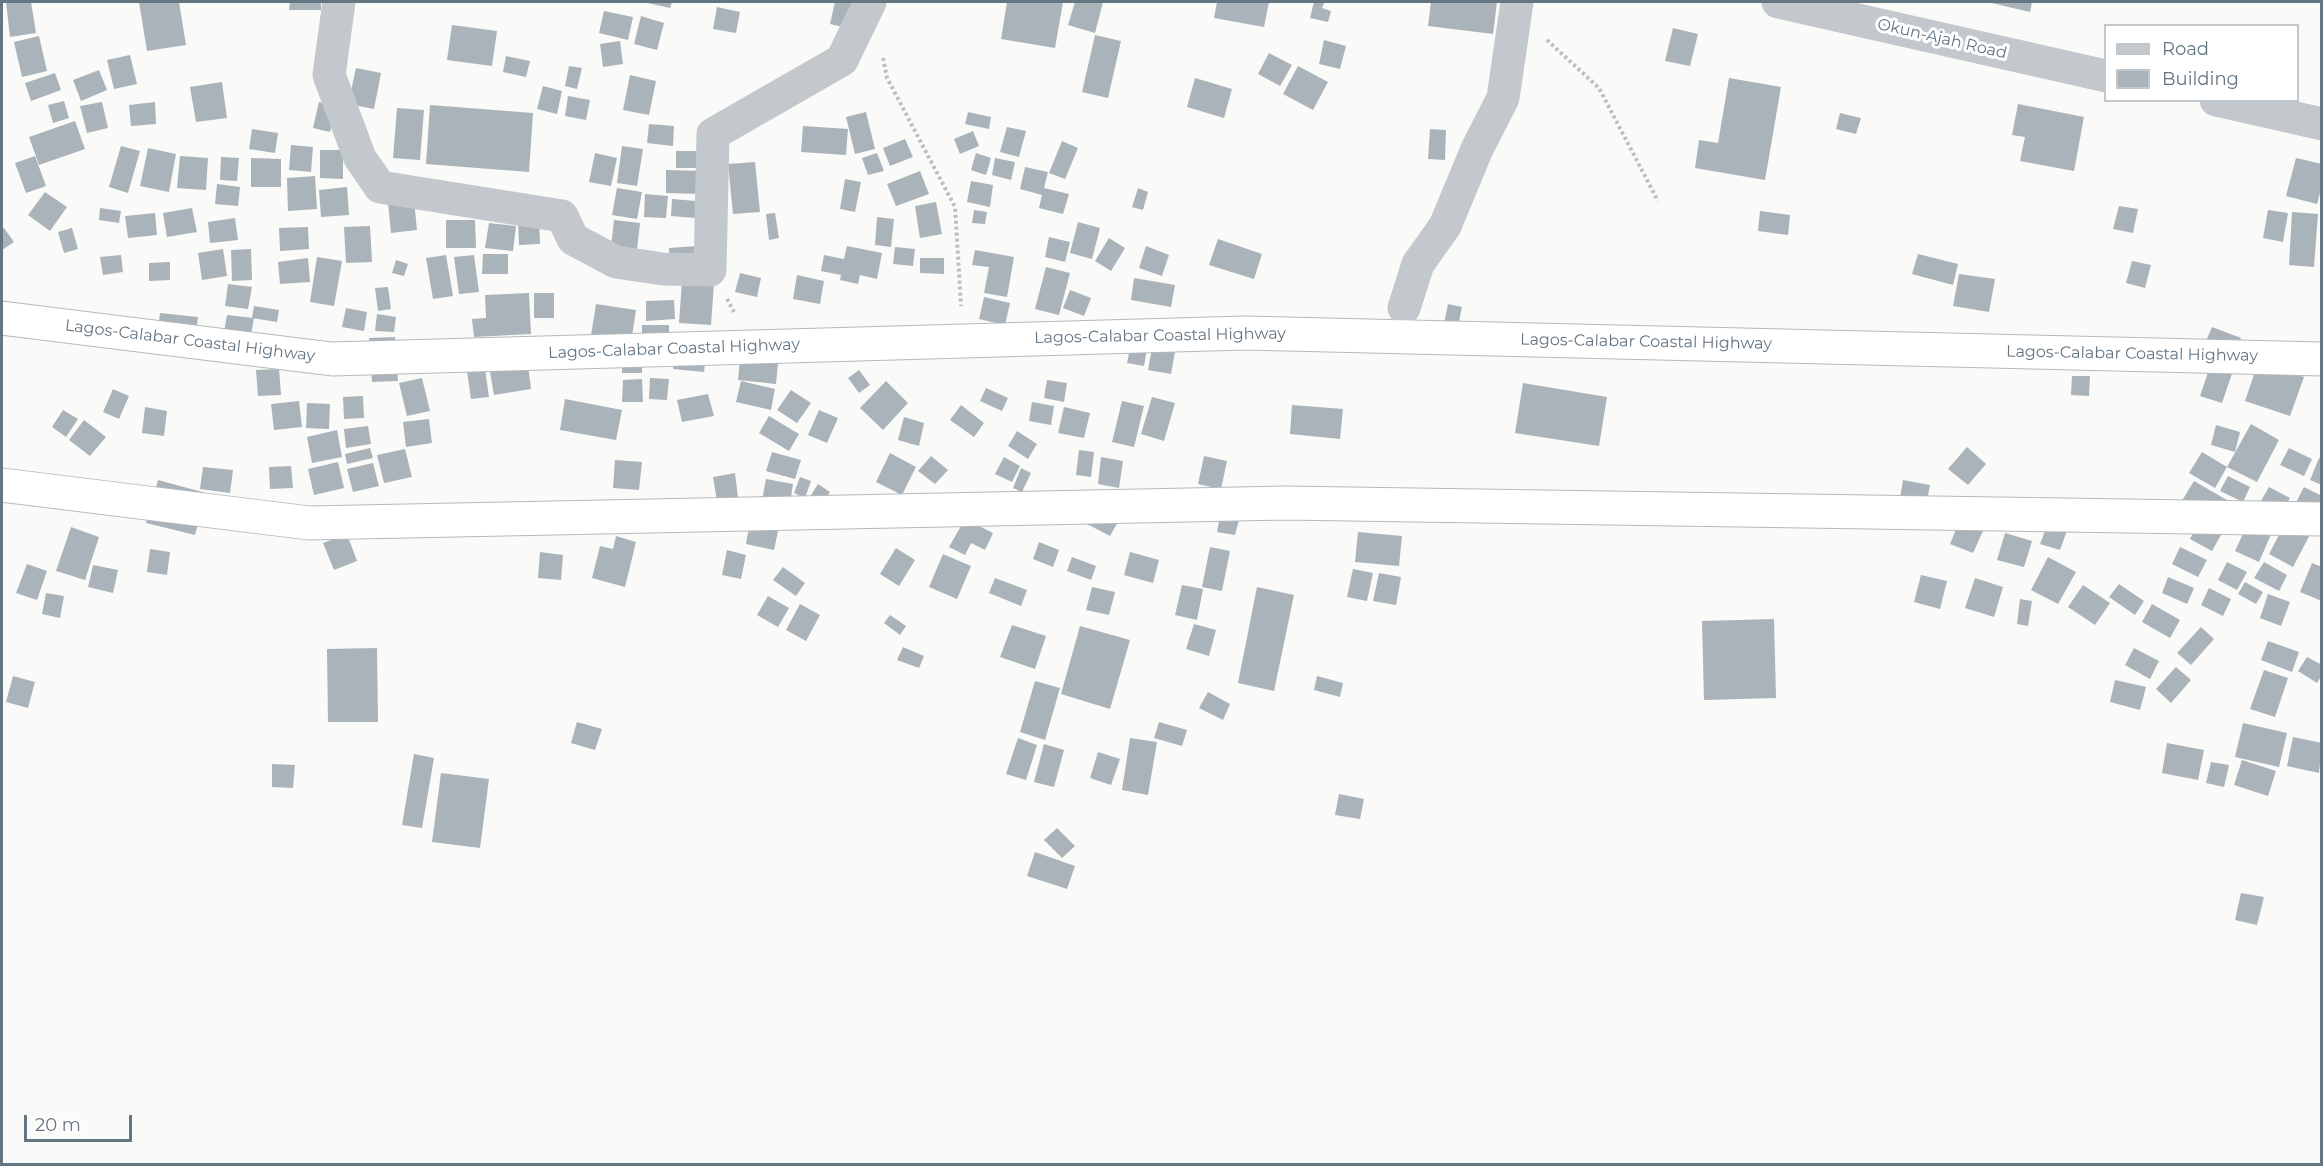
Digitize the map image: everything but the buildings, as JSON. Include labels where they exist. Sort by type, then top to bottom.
[{"type":"highway","name":"Lagos-Calabar Coastal Highway","points":[[2,318],[332,359],[1245,333],[2322,359]]},
{"type":"highway","points":[[2,485],[309,523],[1285,503],[2322,519]]},
{"type":"street","points":[[339,2],[329,75],[360,158],[380,187],[562,216],[573,239],[616,262],[663,269],[710,270],[713,134],[842,60],[870,2]]},
{"type":"street","name":"Okun-Ajah Road","points":[[1779,2],[2104,75]]},
{"type":"street","points":[[1404,308],[1418,264],[1445,226],[1477,150],[1503,98],[1516,6]]},
{"type":"street","points":[[2225,102],[2322,124]]},
{"type":"path","points":[[1516,6],[1599,88],[1658,201]]},
{"type":"path","points":[[883,56],[887,78],[955,207],[962,314]]}]
